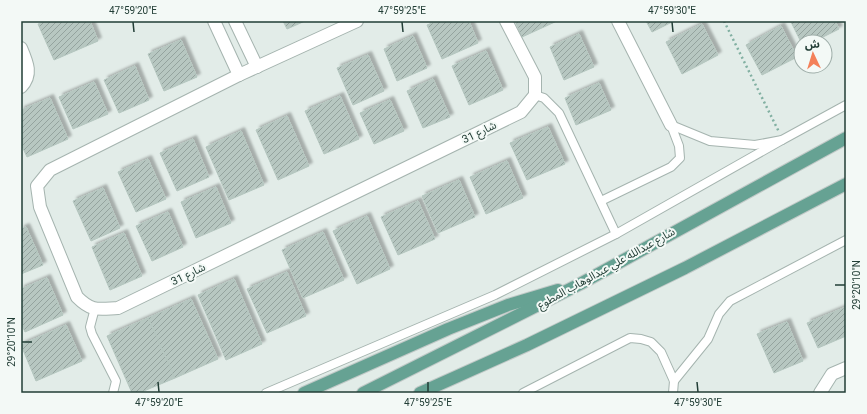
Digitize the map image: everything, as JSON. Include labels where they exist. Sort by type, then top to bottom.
[{"type":"main road","name":"شارع عبدالله علي عبدالوهاب المطوع","points":[[363,393],[580,284],[846,138]]},
{"type":"main road","points":[[420,393],[526,345],[685,268],[846,184]]},
{"type":"main road","points":[[304,393],[448,329],[502,307],[535,295],[580,284]]},
{"type":"main road","points":[[441,393],[526,345]]},
{"type":"street","points":[[214,21],[239,75]]},
{"type":"street","points":[[235,21],[257,67]]},
{"type":"street","name":"شارع 31","points":[[357,21],[239,75],[50,170],[37,186],[40,207],[77,297],[87,307],[118,308],[521,112],[535,94]]},
{"type":"street","points":[[506,21],[535,77],[535,94]]},
{"type":"street","points":[[618,21],[671,125]]},
{"type":"street","points":[[21,48],[27,63],[28,73],[27,80],[21,87]]},
{"type":"street","points":[[820,393],[832,374],[846,368]]},
{"type":"lane","points":[[535,94],[544,98],[559,113],[616,234]]},
{"type":"lane","points":[[266,393],[374,345],[494,295],[616,234],[846,105]]},
{"type":"lane","points":[[601,201],[671,167],[680,158],[679,146],[671,125]]},
{"type":"lane","points":[[671,125],[710,140],[755,145],[782,140]]},
{"type":"lane","points":[[674,381],[708,339],[719,314],[730,301],[846,240]]},
{"type":"lane","points":[[95,308],[90,327],[92,334],[116,381],[114,393]]},
{"type":"lane","points":[[523,393],[630,338],[651,342],[661,352],[674,381],[673,393]]},
{"type":"path","points":[[724,21],[782,140]]},
{"type":"building","points":[[46,21],[90,21],[98,41],[54,60],[38,24]]},
{"type":"building","points":[[283,21],[305,21],[287,29]]},
{"type":"building","points":[[437,21],[469,21],[478,43],[442,59],[427,25]]},
{"type":"building","points":[[515,21],[557,21],[522,37]]},
{"type":"building","points":[[646,21],[674,21],[652,32]]},
{"type":"building","points":[[835,21],[839,29],[829,34],[797,34],[791,22]]},
{"type":"building","points":[[702,24],[718,55],[682,74],[666,42]]},
{"type":"building","points":[[781,26],[793,49],[793,59],[762,75],[746,45]]},
{"type":"building","points":[[579,34],[594,67],[564,80],[550,47]]},
{"type":"building","points":[[413,36],[427,68],[397,81],[384,49]]},
{"type":"building","points":[[181,40],[197,77],[164,91],[148,54]]},
{"type":"building","points":[[486,51],[503,90],[469,105],[452,66]]},
{"type":"building","points":[[368,55],[384,91],[353,105],[337,68]]},
{"type":"building","points":[[135,66],[149,100],[119,113],[104,80]]},
{"type":"building","points":[[433,79],[450,117],[423,128],[407,91]]},
{"type":"building","points":[[94,82],[108,114],[73,129],[59,97]]},
{"type":"building","points":[[599,83],[611,110],[576,125],[565,98]]},
{"type":"building","points":[[340,96],[359,139],[324,154],[305,111]]},
{"type":"building","points":[[50,98],[68,139],[27,157],[21,144],[21,110]]},
{"type":"building","points":[[390,100],[404,131],[374,144],[360,113]]},
{"type":"building","points":[[287,116],[309,166],[278,180],[256,130]]},
{"type":"building","points":[[548,127],[565,164],[527,180],[510,143]]},
{"type":"building","points":[[241,131],[264,185],[229,200],[206,147]]},
{"type":"building","points":[[193,139],[209,177],[177,191],[160,153]]},
{"type":"building","points":[[148,159],[166,199],[136,212],[118,172]]},
{"type":"building","points":[[507,161],[523,198],[486,214],[470,177]]},
{"type":"building","points":[[459,180],[475,217],[438,233],[422,196]]},
{"type":"building","points":[[216,187],[231,223],[196,238],[181,202]]},
{"type":"building","points":[[103,188],[120,228],[91,241],[73,201]]},
{"type":"building","points":[[418,201],[435,239],[398,255],[381,217]]},
{"type":"building","points":[[168,212],[183,247],[152,261],[136,226]]},
{"type":"building","points":[[367,216],[390,269],[357,284],[333,231]]},
{"type":"building","points":[[26,227],[43,265],[21,274],[21,229]]},
{"type":"building","points":[[323,232],[344,280],[303,298],[282,250]]},
{"type":"building","points":[[124,233],[142,276],[110,290],[92,247]]},
{"type":"building","points":[[287,272],[306,316],[267,333],[247,289]]},
{"type":"building","points":[[47,278],[63,315],[25,332],[21,323],[21,289]]},
{"type":"building","points":[[234,279],[262,344],[226,360],[198,295]]},
{"type":"building","points":[[191,299],[218,359],[175,378],[148,318]]},
{"type":"building","points":[[846,307],[846,336],[818,348],[807,323]]},
{"type":"building","points":[[148,318],[175,378],[139,393],[132,393],[107,336]]},
{"type":"building","points":[[787,322],[803,361],[774,373],[757,334]]},
{"type":"building","points":[[66,325],[82,361],[36,381],[21,345]]}]
